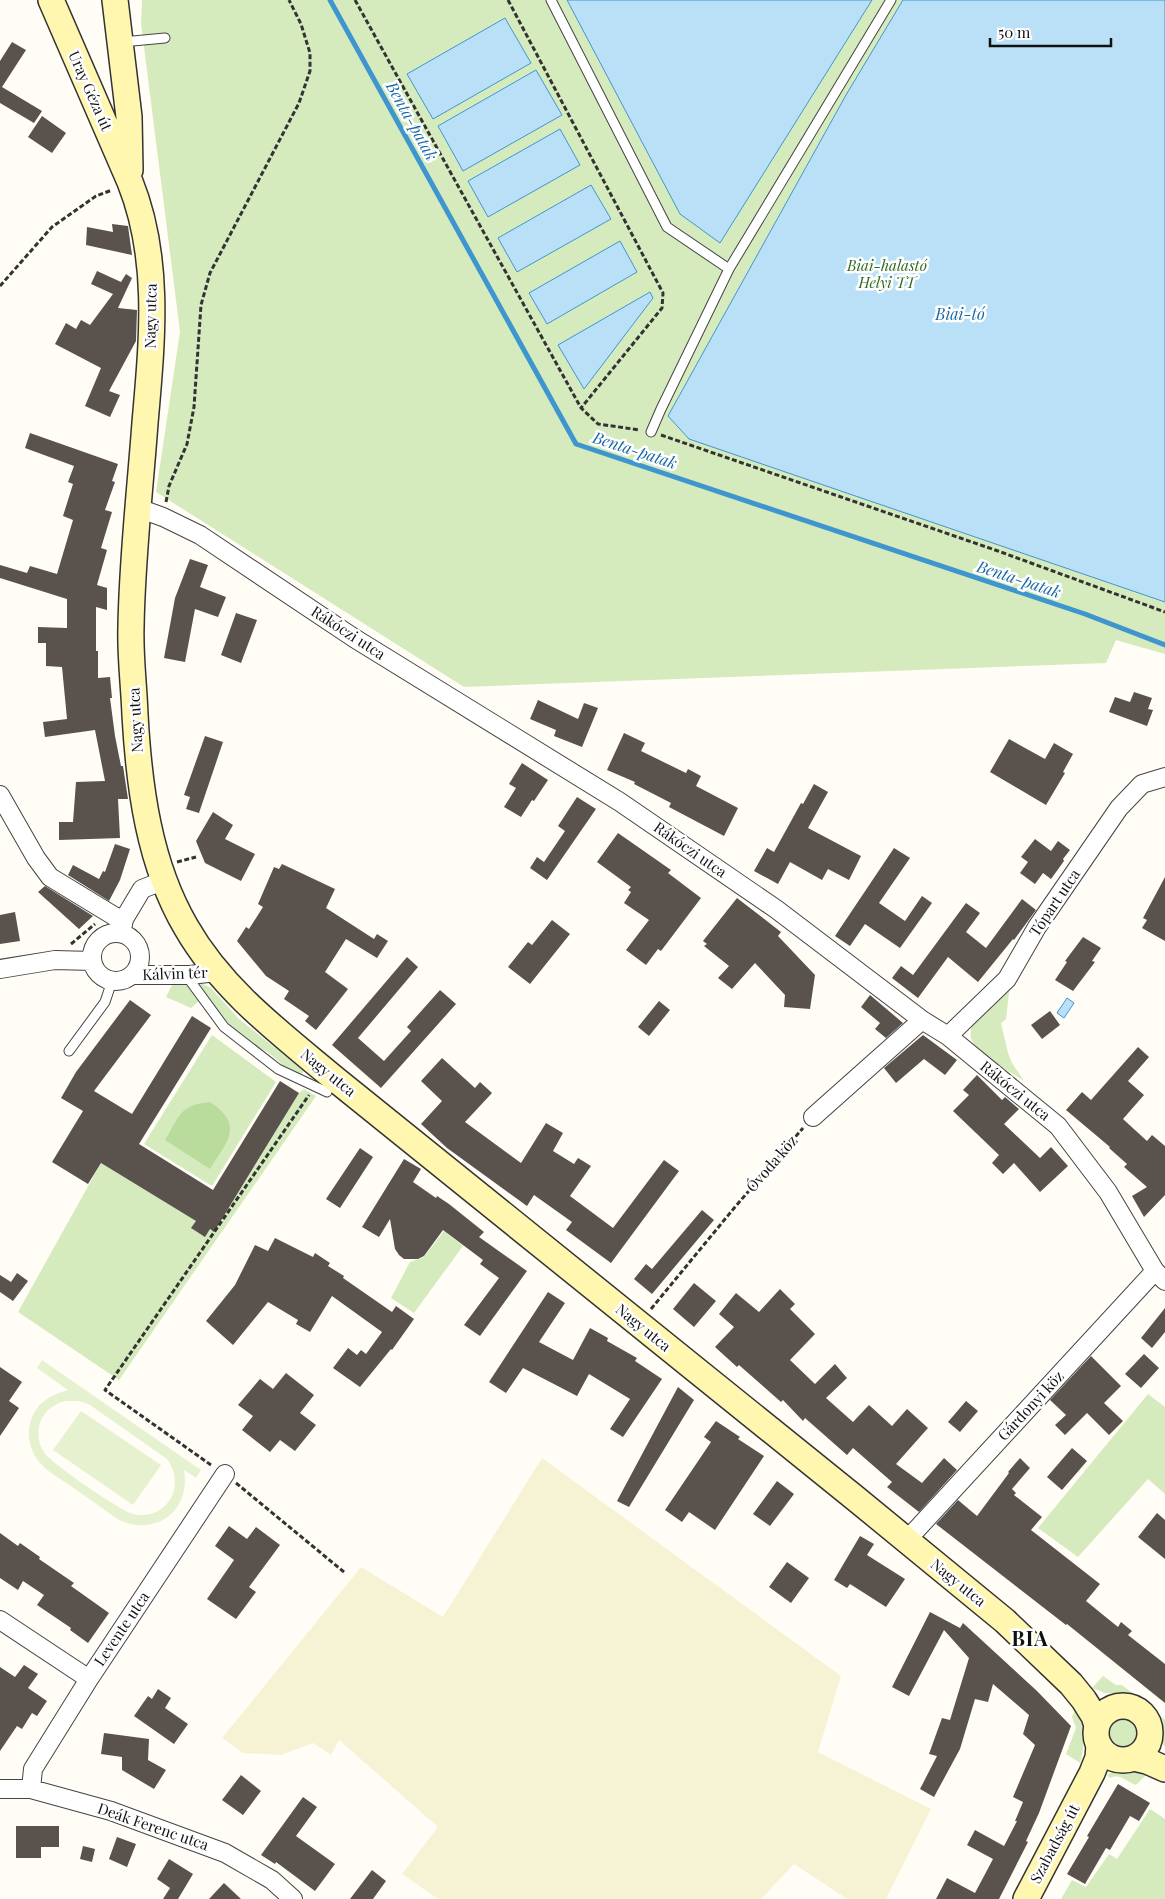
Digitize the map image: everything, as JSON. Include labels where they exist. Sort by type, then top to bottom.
[{"type":"main road","name":"Uray Géza út","points":[[51,0],[130,182]]},
{"type":"main road","points":[[115,0],[129,116],[130,182]]},
{"type":"main road","name":"Nagy utca","points":[[130,182],[141,208],[148,241],[153,291],[150,374],[138,508],[131,629],[138,755],[143,801],[154,848],[165,880],[185,926],[232,990],[327,1073],[855,1498],[1004,1621],[1071,1684],[1094,1716],[1098,1736]]},
{"type":"main road","name":"Nagy utca","points":[[1071,1684],[1102,1706],[1114,1708]]},
{"type":"main road","points":[[1165,1760],[1154,1746],[1145,1718],[1135,1709],[1126,1706],[1114,1708],[1104,1714],[1098,1736],[1104,1753],[1111,1757],[1147,1761],[1165,1769]]},
{"type":"main road","points":[[1128,1759],[1140,1755],[1147,1746],[1150,1731]]},
{"type":"main road","name":"Szabadság út","points":[[1026,1899],[1084,1790],[1098,1758],[1098,1736]]},
{"type":"main road","name":"Szabadság út","points":[[1084,1790],[1110,1764],[1128,1759]]},
{"type":"street","name":"Rákóczi utca","points":[[138,508],[163,517],[200,535],[354,638],[620,802],[776,909],[922,1020],[948,1036],[1058,1126],[1108,1192],[1160,1276]]},
{"type":"street","name":"Tópart utca","points":[[948,1036],[1007,978],[1037,926],[1118,808],[1142,784],[1165,777]]},
{"type":"street","points":[[1,798],[50,878],[114,916],[123,926],[135,941],[139,948],[141,962],[133,975],[127,980],[112,981],[99,974],[92,961],[92,953],[99,939],[123,926],[142,889],[165,880]]},
{"type":"street","points":[[0,969],[55,960],[92,961]]},
{"type":"street","name":"Kálvin tér","points":[[133,975],[190,975],[217,972]]},
{"type":"street","points":[[813,1117],[922,1020]]},
{"type":"street","name":"Gárdonyi köz","points":[[906,1541],[1160,1276]]},
{"type":"street","name":"Levente utca","points":[[31,1789],[33,1769],[89,1679],[225,1474]]},
{"type":"street","points":[[0,1620],[89,1679]]},
{"type":"street","name":"Deák Ferenc utca","points":[[0,1789],[31,1789],[111,1811],[226,1853],[272,1880],[293,1899]]},
{"type":"lane","points":[[551,0],[667,227],[728,269]]},
{"type":"lane","points":[[652,432],[661,409],[728,269],[891,0]]},
{"type":"lane","points":[[120,42],[165,38]]},
{"type":"lane","points":[[190,975],[191,982],[224,1027],[278,1069],[327,1092]]},
{"type":"lane","points":[[70,1051],[105,1002],[112,981]]},
{"type":"path","points":[[163,517],[169,486],[187,444],[194,407],[201,305],[210,273],[299,103],[310,71],[310,53],[301,24],[289,0]]},
{"type":"path","points":[[355,0],[581,408],[598,424],[652,432],[998,551],[1165,612]]},
{"type":"path","points":[[508,0],[664,293],[662,308],[581,408]]},
{"type":"path","points":[[1,285],[52,226],[96,196],[130,182]]},
{"type":"path","points":[[316,1086],[105,1390],[225,1474],[344,1572]]},
{"type":"path","name":"Óvoda köz","points":[[639,1324],[735,1207],[813,1117]]},
{"type":"shaded area","points":[[542,1458],[841,1676],[818,1752],[931,1809],[886,1899],[847,1899],[794,1864],[761,1899],[438,1899],[402,1874],[438,1827],[339,1740],[331,1755],[313,1743],[281,1755],[243,1753],[222,1738],[361,1567],[443,1617]]},
{"type":"green space","name":"Biai-halastó Helyi TT","points":[[142,0],[1165,0],[1165,654],[1116,640],[1106,663],[464,687],[156,492],[180,332],[141,23]]},
{"type":"green space","points":[[175,979],[193,979],[211,988],[239,1019],[304,1071],[300,1075],[288,1073],[279,1061],[233,1030],[219,1011],[210,1003],[200,1000],[191,1008],[166,997]]},
{"type":"green space","points":[[1010,983],[1006,1019],[1001,1023],[1008,1053],[1024,1081],[986,1056],[974,1044],[971,1038],[973,1022]]},
{"type":"green space","points":[[212,1035],[276,1082],[212,1186],[144,1144]]},
{"type":"green space","points":[[304,1089],[316,1096],[119,1380],[18,1312],[101,1163],[214,1232],[299,1093]]},
{"type":"green space","points":[[210,1102],[221,1110],[227,1118],[230,1134],[210,1169],[165,1140],[178,1118],[186,1109]]},
{"type":"green space","points":[[444,1231],[463,1246],[414,1313],[391,1298],[410,1262],[424,1257]]},
{"type":"green space","points":[[42,1360],[201,1470],[196,1478],[184,1470],[185,1485],[182,1498],[168,1517],[146,1525],[119,1520],[40,1463],[30,1443],[29,1431],[31,1420],[37,1408],[45,1400],[68,1390],[37,1368]],"holes":[[[79,1401],[90,1405],[167,1459],[173,1470],[175,1481],[169,1501],[162,1508],[153,1513],[142,1515],[130,1513],[84,1484],[49,1458],[44,1452],[38,1435],[40,1422],[44,1415],[49,1409],[59,1403]]]},
{"type":"green space","points":[[1148,1394],[1165,1407],[1165,1494],[1148,1479],[1078,1557],[1038,1528]]},
{"type":"green space","points":[[81,1411],[161,1465],[133,1505],[53,1450]]},
{"type":"green space","points":[[1103,1676],[1116,1685],[1122,1685],[1140,1699],[1139,1702],[1127,1695],[1105,1693],[1092,1688]]},
{"type":"green space","points":[[1149,1707],[1165,1720],[1165,1747],[1157,1734],[1148,1709]]},
{"type":"green space","points":[[1075,1710],[1079,1716],[1084,1736],[1080,1763],[1066,1754],[1076,1728],[1072,1717]]},
{"type":"green space","points":[[1123,1720],[1132,1724],[1136,1733],[1132,1742],[1123,1746],[1114,1742],[1110,1733],[1114,1724]]},
{"type":"green space","points":[[1128,1768],[1147,1774],[1136,1785],[1120,1777],[1110,1778],[1107,1775],[1116,1770]]},
{"type":"green space","points":[[1150,1809],[1165,1819],[1165,1899],[1061,1899],[1072,1880],[1086,1887],[1109,1854],[1117,1859]]},
{"type":"water","points":[[567,0],[872,0],[720,243],[680,214]]},
{"type":"water","name":"Biai-tó","points":[[903,0],[1165,0],[1165,602],[689,439],[668,416],[846,95]]},
{"type":"water","points":[[505,18],[531,63],[433,119],[407,74]]},
{"type":"water","points":[[536,70],[562,115],[463,171],[438,126]]},
{"type":"water","points":[[560,129],[580,165],[488,217],[468,181]]},
{"type":"water","points":[[591,185],[611,219],[517,272],[498,238]]},
{"type":"water","points":[[620,241],[637,272],[547,324],[529,293]]},
{"type":"water","points":[[650,292],[653,298],[584,389],[558,345]]},
{"type":"water","points":[[1067,998],[1074,1003],[1064,1018],[1057,1013]]},
{"type":"building","points":[[12,42],[26,50],[2,87],[42,111],[34,123],[0,103],[0,61]]},
{"type":"building","points":[[42,116],[66,133],[52,153],[28,137]]},
{"type":"building","points":[[112,224],[128,226],[132,255],[86,245],[87,227],[113,232]]},
{"type":"building","points":[[97,271],[121,282],[126,274],[132,278],[118,308],[137,310],[136,341],[109,391],[120,395],[110,417],[85,406],[101,368],[55,344],[66,323],[76,329],[81,320],[90,325],[113,294],[91,284]]},
{"type":"building","points":[[30,433],[118,464],[112,481],[115,482],[105,510],[112,512],[101,548],[107,550],[97,585],[107,588],[107,610],[96,607],[96,651],[98,651],[98,678],[110,677],[112,698],[110,698],[115,736],[121,766],[123,766],[128,799],[118,799],[120,838],[59,840],[59,822],[73,822],[76,782],[105,781],[95,730],[45,737],[43,722],[67,719],[62,667],[46,666],[46,643],[38,643],[38,627],[67,628],[67,599],[0,578],[0,565],[27,573],[30,566],[57,574],[73,520],[63,516],[73,484],[68,482],[74,466],[25,448]]},
{"type":"building","points":[[190,559],[208,565],[200,587],[226,597],[218,617],[195,609],[185,662],[164,658],[175,598]]},
{"type":"building","points":[[236,613],[257,620],[241,663],[221,655]]},
{"type":"building","points":[[1134,692],[1152,698],[1148,709],[1153,710],[1147,726],[1109,712],[1115,697],[1130,702]]},
{"type":"building","points":[[538,700],[578,719],[584,703],[598,708],[582,747],[554,736],[556,730],[530,719]]},
{"type":"building","points":[[624,733],[645,743],[641,751],[686,773],[688,769],[701,776],[696,786],[738,808],[724,836],[669,807],[671,803],[634,784],[635,782],[607,770]]},
{"type":"building","points":[[205,736],[223,742],[199,813],[186,809],[190,797],[184,795]]},
{"type":"building","points":[[1009,739],[1045,759],[1054,743],[1073,754],[1063,772],[1065,773],[1046,805],[990,772]]},
{"type":"building","points":[[522,763],[548,780],[521,817],[504,807],[516,788],[509,784]]},
{"type":"building","points":[[814,784],[828,792],[808,828],[861,856],[849,880],[828,869],[822,880],[790,862],[778,884],[754,871],[767,848],[774,852],[801,803],[803,804]]},
{"type":"building","points":[[577,797],[596,809],[547,880],[530,868],[537,857],[544,862],[565,831],[558,826]]},
{"type":"building","points":[[213,812],[233,825],[225,839],[255,854],[241,881],[205,863],[196,841]]},
{"type":"building","points":[[618,833],[671,870],[668,873],[701,898],[661,951],[658,949],[646,965],[626,950],[649,920],[624,903],[631,892],[628,890],[631,887],[597,862]]},
{"type":"building","points":[[1035,839],[1051,851],[1058,841],[1070,850],[1051,879],[1043,873],[1035,884],[1020,873],[1028,862],[1021,857]]},
{"type":"building","points":[[115,844],[130,849],[120,880],[109,901],[68,875],[73,865],[99,879],[103,871],[105,872]]},
{"type":"building","points":[[894,848],[910,858],[879,903],[905,921],[922,896],[932,903],[900,948],[865,924],[850,946],[835,936]]},
{"type":"building","points":[[282,864],[335,889],[326,908],[374,939],[377,934],[388,941],[377,958],[346,939],[325,972],[348,989],[316,1030],[305,1021],[309,1016],[284,999],[289,991],[266,976],[237,941],[246,927],[249,929],[263,907],[258,904],[274,867],[279,869]]},
{"type":"building","points":[[1165,877],[1165,941],[1142,928],[1147,920],[1143,918]]},
{"type":"building","points":[[45,886],[93,916],[79,929],[38,892]]},
{"type":"building","points":[[737,898],[781,932],[778,936],[815,975],[810,1009],[784,1007],[785,995],[755,963],[732,989],[718,978],[729,966],[704,946],[707,944],[703,941]]},
{"type":"building","points":[[1022,899],[1036,910],[1014,940],[978,982],[948,957],[918,998],[892,978],[901,966],[913,975],[966,903],[980,913],[966,932],[986,948]]},
{"type":"building","points":[[15,912],[20,941],[0,944],[0,915]]},
{"type":"building","points":[[552,920],[570,934],[530,984],[508,967],[528,942],[532,945]]},
{"type":"building","points":[[1083,937],[1101,948],[1092,961],[1095,962],[1073,991],[1055,980],[1067,962],[1065,961]]},
{"type":"building","points":[[407,957],[418,967],[358,1038],[384,1061],[411,1031],[407,1027],[440,990],[456,1004],[381,1088],[332,1045]]},
{"type":"building","points":[[870,995],[903,1023],[886,1038],[875,1029],[880,1023],[861,1007]]},
{"type":"building","points":[[130,1000],[151,1015],[94,1091],[132,1114],[192,1016],[211,1028],[139,1144],[213,1190],[280,1081],[299,1093],[214,1232],[210,1229],[205,1237],[191,1228],[196,1221],[101,1163],[88,1184],[52,1162],[83,1111],[61,1098],[76,1072]]},
{"type":"building","points":[[659,1001],[670,1010],[649,1036],[638,1027]]},
{"type":"building","points":[[1050,1011],[1060,1025],[1042,1039],[1031,1025]]},
{"type":"building","points":[[923,1035],[957,1060],[945,1075],[924,1059],[896,1083],[884,1068]]},
{"type":"building","points":[[1138,1047],[1149,1057],[1128,1081],[1144,1095],[1123,1119],[1147,1141],[1152,1135],[1165,1146],[1165,1195],[1144,1217],[1132,1196],[1147,1187],[1124,1167],[1127,1164],[1110,1147],[1066,1110],[1082,1092],[1091,1100]]},
{"type":"building","points":[[442,1058],[475,1088],[480,1082],[492,1093],[465,1122],[521,1163],[546,1123],[563,1133],[553,1151],[574,1164],[578,1158],[591,1166],[570,1196],[613,1228],[664,1160],[679,1171],[611,1263],[566,1230],[572,1222],[534,1195],[527,1206],[447,1148],[421,1124],[442,1101],[421,1081]]},
{"type":"building","points":[[977,1075],[1002,1100],[1005,1097],[1019,1109],[1004,1124],[1040,1158],[1051,1147],[1068,1166],[1040,1192],[1014,1163],[1003,1174],[992,1163],[999,1155],[953,1111],[969,1095],[963,1090]]},
{"type":"building","points":[[360,1148],[373,1157],[340,1208],[326,1199]]},
{"type":"building","points":[[404,1159],[421,1169],[413,1182],[436,1198],[437,1196],[449,1204],[484,1232],[479,1237],[527,1271],[480,1336],[464,1325],[499,1278],[480,1264],[483,1260],[443,1230],[424,1256],[418,1259],[404,1259],[395,1249],[390,1219],[379,1237],[362,1227]]},
{"type":"building","points":[[702,1210],[714,1220],[652,1294],[634,1279],[646,1264],[652,1269]]},
{"type":"building","points":[[275,1238],[313,1257],[315,1253],[330,1263],[328,1266],[344,1276],[343,1278],[392,1312],[396,1306],[414,1319],[392,1350],[360,1387],[333,1368],[348,1348],[357,1355],[361,1350],[366,1354],[382,1332],[332,1296],[310,1332],[296,1324],[298,1320],[268,1302],[233,1345],[206,1321],[235,1285],[255,1245],[268,1251]]},
{"type":"building","points":[[17,1273],[28,1281],[13,1301],[0,1292],[0,1275],[11,1282]]},
{"type":"building","points":[[694,1283],[716,1301],[694,1327],[673,1309]]},
{"type":"building","points":[[780,1289],[795,1304],[790,1309],[815,1334],[790,1360],[815,1384],[835,1364],[847,1378],[826,1398],[853,1422],[869,1405],[892,1426],[907,1409],[928,1428],[896,1464],[922,1483],[944,1458],[957,1470],[919,1512],[887,1487],[892,1482],[853,1448],[847,1455],[805,1418],[803,1421],[783,1400],[781,1402],[739,1365],[737,1367],[715,1347],[734,1327],[719,1314],[736,1293],[759,1312]]},
{"type":"building","points":[[548,1292],[565,1303],[539,1342],[573,1360],[590,1328],[608,1338],[607,1341],[637,1358],[635,1361],[662,1379],[623,1437],[610,1429],[630,1399],[589,1374],[577,1396],[523,1368],[506,1393],[489,1382]]},
{"type":"building","points":[[1165,1308],[1165,1332],[1152,1348],[1141,1338]]},
{"type":"building","points":[[1144,1354],[1159,1368],[1141,1388],[1125,1374]]},
{"type":"building","points":[[1091,1356],[1121,1386],[1104,1403],[1123,1421],[1109,1435],[1087,1413],[1065,1435],[1055,1425],[1066,1415],[1050,1400]]},
{"type":"building","points":[[0,1367],[22,1382],[9,1401],[19,1408],[0,1436]]},
{"type":"building","points":[[286,1373],[314,1395],[300,1413],[316,1425],[295,1451],[280,1440],[270,1452],[242,1430],[253,1416],[238,1405],[260,1379],[273,1389]]},
{"type":"building","points":[[678,1387],[694,1400],[629,1507],[617,1501]]},
{"type":"building","points":[[966,1401],[978,1411],[960,1432],[948,1422]]},
{"type":"building","points":[[716,1421],[740,1437],[738,1439],[764,1456],[715,1530],[689,1512],[682,1522],[665,1510],[711,1442],[704,1437]]},
{"type":"building","points":[[1072,1448],[1087,1461],[1062,1490],[1047,1477]]},
{"type":"building","points":[[1020,1458],[1030,1468],[1012,1489],[1016,1493],[1014,1495],[1042,1517],[1031,1530],[1100,1584],[1086,1601],[1118,1627],[1121,1622],[1132,1631],[1128,1635],[1165,1664],[1165,1703],[1067,1624],[936,1524],[958,1500],[977,1516]]},
{"type":"building","points":[[777,1481],[794,1494],[770,1526],[753,1514]]},
{"type":"building","points":[[1157,1513],[1165,1520],[1165,1559],[1138,1537]]},
{"type":"building","points":[[229,1526],[247,1539],[256,1527],[280,1545],[249,1587],[256,1592],[236,1619],[207,1599],[234,1560],[215,1546]]},
{"type":"building","points":[[0,1533],[18,1546],[20,1543],[40,1557],[39,1559],[74,1583],[71,1586],[109,1613],[88,1643],[70,1630],[71,1628],[37,1605],[44,1595],[23,1581],[18,1590],[0,1578]]},
{"type":"building","points":[[860,1536],[874,1544],[867,1555],[905,1579],[886,1607],[850,1584],[847,1588],[834,1580]]},
{"type":"building","points":[[787,1562],[809,1578],[791,1603],[769,1587]]},
{"type":"building","points":[[930,1612],[960,1628],[963,1623],[1037,1691],[1071,1726],[1039,1813],[1026,1841],[1028,1842],[999,1899],[936,1899],[947,1878],[975,1893],[993,1859],[967,1845],[975,1830],[1004,1846],[1017,1821],[1015,1821],[1023,1802],[1013,1797],[1035,1745],[1023,1734],[1029,1715],[993,1684],[988,1702],[975,1699],[960,1749],[934,1797],[920,1789],[937,1756],[929,1754],[942,1718],[950,1720],[969,1658],[944,1630],[909,1696],[892,1687]]},
{"type":"building","points":[[24,1665],[38,1674],[28,1688],[47,1701],[37,1716],[32,1713],[22,1729],[17,1726],[0,1751],[0,1667],[15,1677]]},
{"type":"building","points":[[158,1689],[171,1698],[165,1708],[188,1724],[174,1744],[134,1716],[148,1696],[152,1699]]},
{"type":"building","points":[[104,1733],[149,1739],[148,1760],[166,1770],[154,1789],[122,1770],[122,1757],[101,1754]]},
{"type":"building","points":[[241,1775],[261,1791],[243,1815],[222,1800]]},
{"type":"building","points":[[1118,1784],[1150,1803],[1139,1821],[1130,1816],[1110,1850],[1106,1848],[1085,1884],[1067,1874]]},
{"type":"building","points":[[303,1797],[317,1807],[296,1836],[335,1864],[315,1891],[276,1862],[275,1864],[261,1855]]},
{"type":"building","points":[[16,1826],[59,1826],[59,1847],[41,1847],[41,1858],[16,1858]]},
{"type":"building","points":[[117,1837],[136,1844],[127,1867],[109,1859]]},
{"type":"building","points":[[83,1846],[95,1849],[92,1862],[80,1859]]},
{"type":"building","points":[[169,1859],[193,1874],[178,1899],[163,1899],[170,1888],[157,1879]]},
{"type":"building","points":[[372,1870],[386,1881],[373,1899],[350,1899]]},
{"type":"building","points":[[224,1883],[241,1899],[209,1899]]},
{"type":"waterway","name":"Benta-patak","points":[[330,0],[576,444],[1085,614],[1165,645]]},
{"type":"district","name":"BIA","points":[[1030,1639]]}]
